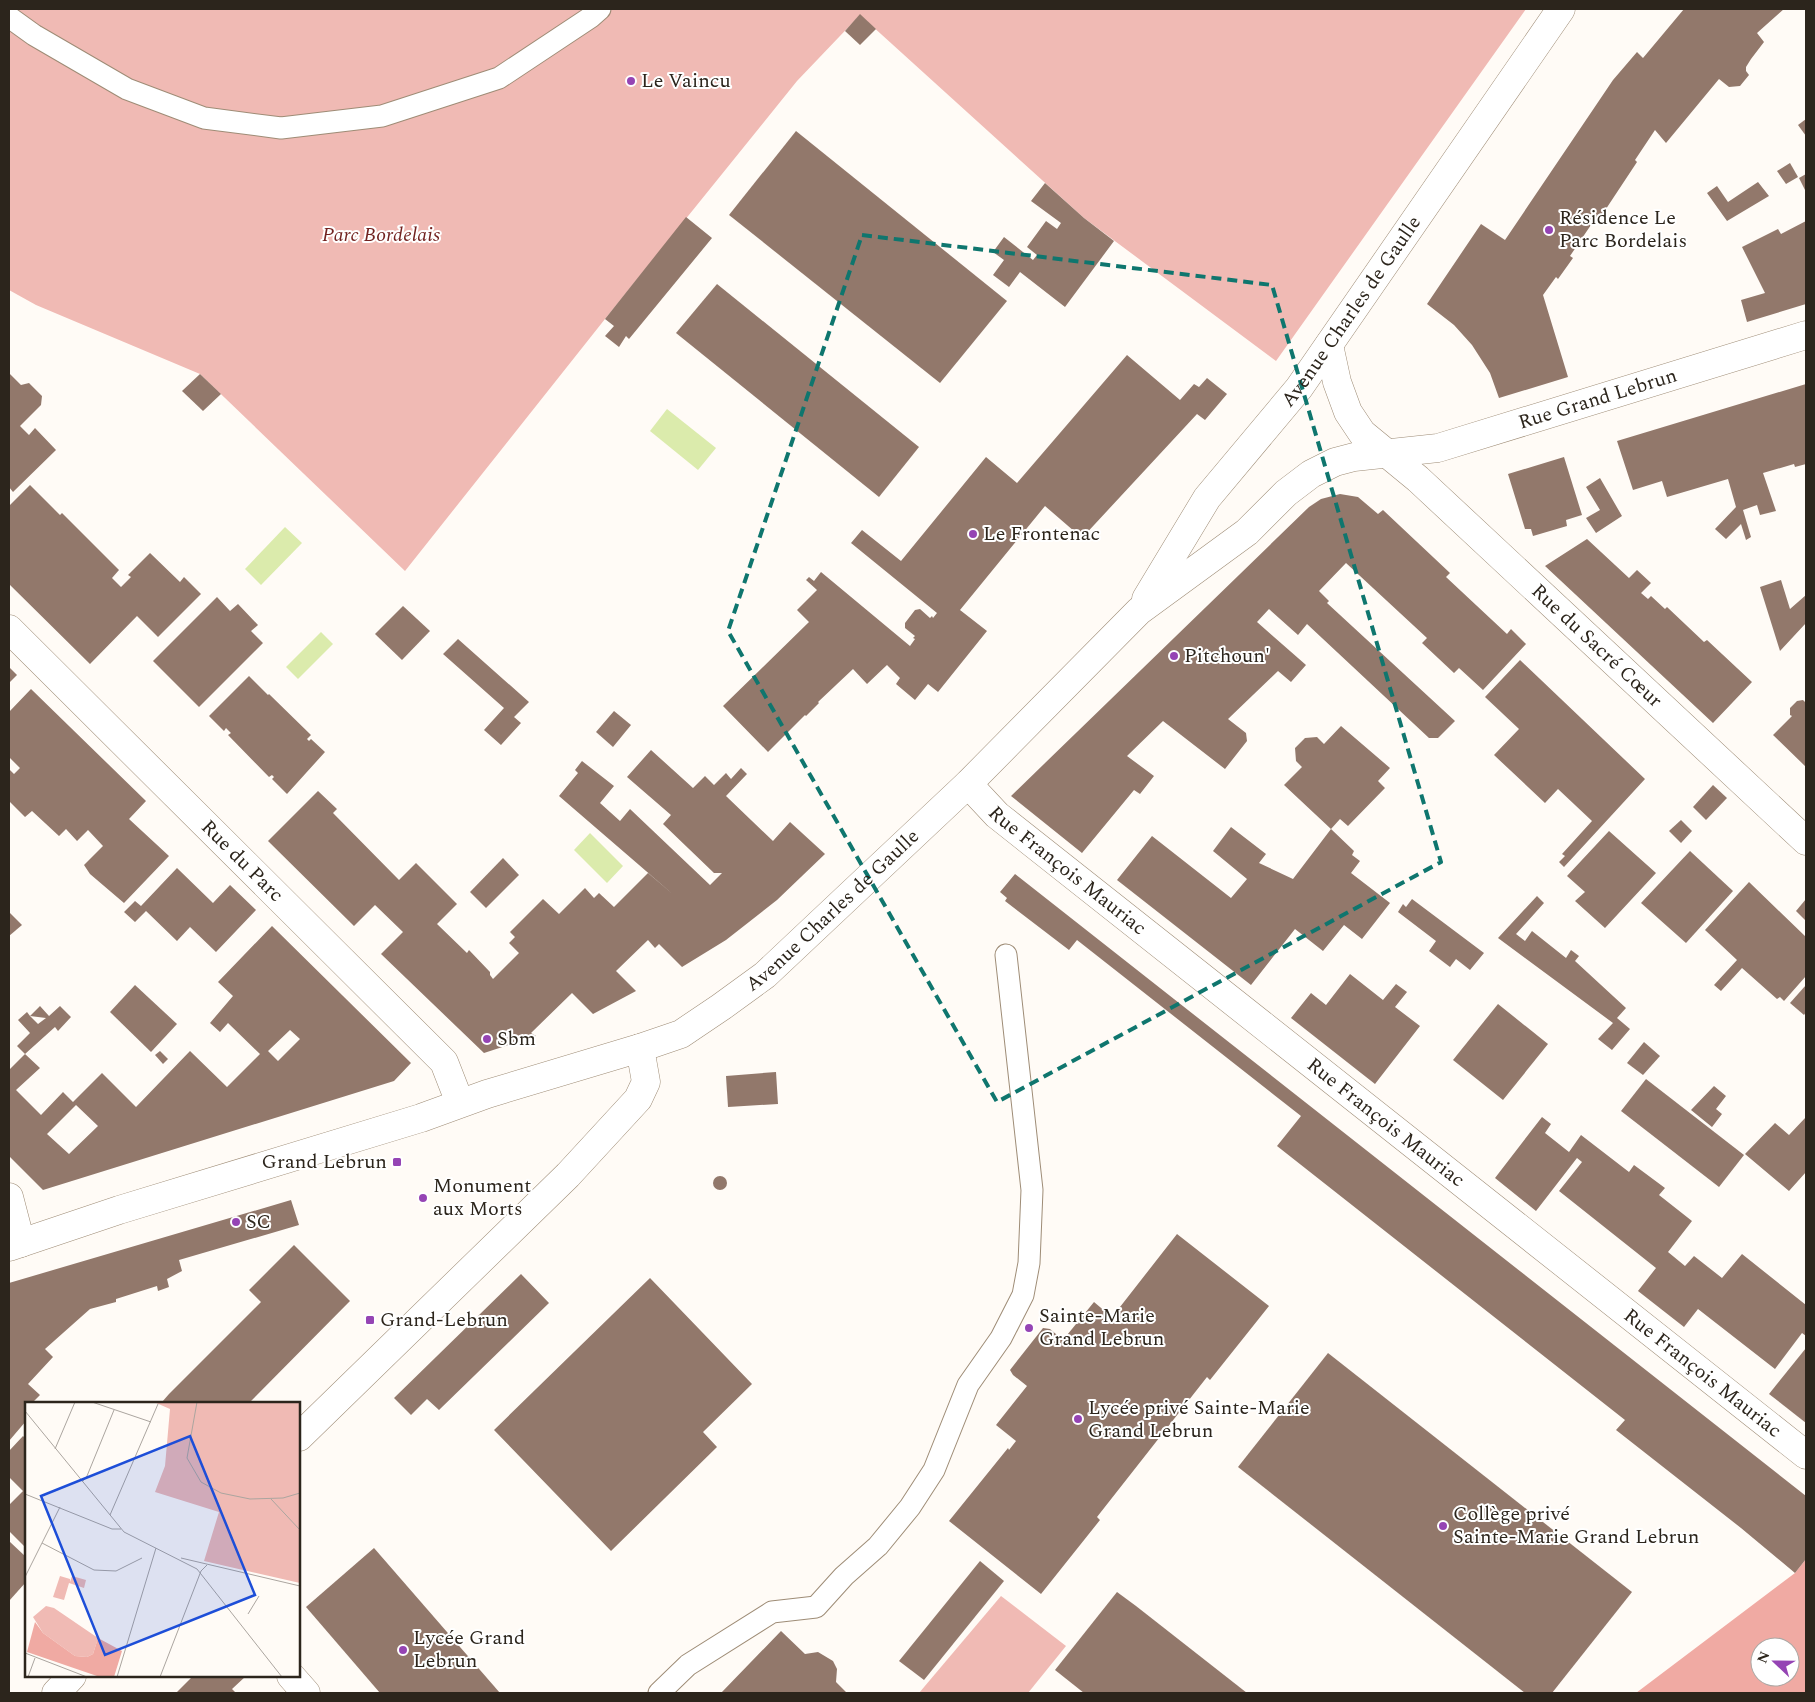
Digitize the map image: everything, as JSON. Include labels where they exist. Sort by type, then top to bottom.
[{"type":"street","name":"Avenue Charles de Gaulle","points":[[1139,611],[1208,498],[1299,388],[1561,9]]},
{"type":"street","name":"Rue Grand Lebrun","points":[[1386,453],[1438,448],[1806,336]]},
{"type":"street","name":"Rue du Sacré Cœur","points":[[1330,345],[1337,382],[1348,412],[1362,433],[1425,486],[1806,841]]},
{"type":"street","name":"Avenue Charles de Gaulle","points":[[15,1245],[128,1207],[421,1118],[487,1094],[681,1034],[765,975],[968,784],[1139,611],[1247,532],[1286,493],[1311,474],[1335,462],[1354,457],[1386,453]]},
{"type":"street","name":"Rue du Parc","points":[[9,629],[444,1062],[460,1103]]},
{"type":"street","name":"Rue François Mauriac","points":[[968,784],[997,815],[1806,1456]]},
{"type":"street","points":[[300,1436],[568,1175],[638,1099],[646,1082],[640,1048]]},
{"type":"street","points":[[9,1197],[15,1245]]},
{"type":"street","points":[[56,1693],[71,1677]]},
{"type":"street","points":[[292,1677],[306,1693]]},
{"type":"lane","points":[[9,17],[34,35],[128,89],[204,118],[281,128],[382,116],[499,78],[591,18],[600,9]]},
{"type":"lane","points":[[659,1693],[688,1665],[772,1612],[816,1607],[844,1576],[878,1546],[910,1507],[934,1470],[968,1385],[1001,1338],[1023,1295],[1029,1263],[1032,1190],[1006,955]]},
{"type":"highlighted area","points":[[862,235],[1272,285],[1441,862],[997,1102],[728,631]]},
{"type":"green space","name":"Parc Bordelais","points":[[9,9],[1526,9],[1276,361],[1084,218],[860,15],[797,81],[405,571],[200,374],[36,305],[9,290]]},
{"type":"green space","points":[[1001,1596],[1066,1646],[1028,1693],[919,1693]]},
{"type":"shaded area","points":[[667,409],[716,448],[698,470],[650,431]]},
{"type":"shaded area","points":[[285,527],[302,543],[261,585],[245,569]]},
{"type":"shaded area","points":[[321,632],[333,644],[298,679],[286,667]]},
{"type":"shaded area","points":[[590,833],[623,866],[607,883],[574,850]]},
{"type":"shaded area","points":[[1806,1559],[1806,1693],[1636,1693],[1795,1573]]},
{"type":"building","name":"Résidence Le Parc Bordelais","points":[[1684,9],[1784,9],[1757,33],[1764,42],[1746,67],[1749,75],[1740,86],[1729,87],[1719,79],[1666,143],[1655,130],[1635,160],[1637,162],[1598,221],[1595,219],[1570,256],[1573,258],[1558,279],[1556,277],[1543,295],[1568,377],[1499,398],[1490,373],[1472,345],[1454,325],[1427,304],[1481,224],[1505,240],[1613,80],[1637,52],[1643,58]]},
{"type":"building","points":[[860,14],[876,29],[860,45],[845,31]]},
{"type":"building","points":[[1806,119],[1806,136],[1798,125]]},
{"type":"building","points":[[796,131],[1007,301],[940,383],[729,215]]},
{"type":"building","points":[[1790,163],[1798,177],[1786,184],[1777,171]]},
{"type":"building","points":[[1806,174],[1806,192],[1799,178]]},
{"type":"building","points":[[1758,182],[1769,196],[1727,221],[1707,193],[1717,186],[1728,202]]},
{"type":"building","points":[[1045,183],[1084,218],[1114,241],[1065,307],[1020,272],[1009,287],[993,275],[1004,260],[993,252],[1004,237],[1033,260],[1037,255],[1027,247],[1046,221],[1057,229],[1061,223],[1031,201]]},
{"type":"building","points":[[686,217],[712,238],[629,339],[626,336],[619,347],[605,336],[614,326],[605,319]]},
{"type":"building","points":[[1806,221],[1806,304],[1747,322],[1741,300],[1765,293],[1742,247],[1778,229],[1781,234]]},
{"type":"building","points":[[717,284],[919,447],[879,497],[676,333]]},
{"type":"building","points":[[1127,355],[1180,400],[1194,384],[1199,387],[1207,378],[1227,394],[1205,420],[1197,414],[1082,538],[1045,506],[960,610],[987,631],[938,692],[928,684],[915,700],[896,684],[900,678],[887,665],[867,684],[853,669],[768,752],[723,706],[809,622],[797,610],[817,590],[806,580],[809,577],[814,581],[821,572],[910,646],[915,636],[905,628],[905,623],[915,610],[920,609],[930,618],[932,616],[933,618],[937,613],[851,543],[862,530],[901,561],[986,457],[1017,483]]},
{"type":"building","points":[[9,373],[21,385],[29,383],[42,396],[41,405],[20,426],[29,435],[35,428],[56,450],[13,492],[9,487]]},
{"type":"building","points":[[200,374],[221,394],[203,411],[182,391]]},
{"type":"building","points":[[1806,384],[1806,464],[1795,467],[1794,464],[1763,473],[1776,511],[1760,515],[1757,505],[1743,510],[1751,537],[1746,540],[1741,524],[1726,539],[1715,529],[1736,507],[1728,479],[1667,497],[1662,481],[1633,490],[1617,441]]},
{"type":"building","points":[[1564,457],[1582,515],[1566,520],[1567,526],[1533,536],[1531,529],[1525,529],[1508,474]]},
{"type":"building","points":[[1600,478],[1622,516],[1596,533],[1586,518],[1600,510],[1586,487]]},
{"type":"building","points":[[30,485],[60,515],[62,513],[119,570],[112,578],[121,587],[131,577],[128,575],[150,553],[180,582],[184,577],[201,594],[158,637],[137,616],[90,664],[9,584],[9,506]]},
{"type":"building","points":[[1340,494],[1358,497],[1378,514],[1383,510],[1450,573],[1446,577],[1507,634],[1511,629],[1526,644],[1483,690],[1459,668],[1454,673],[1422,643],[1427,638],[1346,563],[1319,591],[1329,601],[1327,603],[1455,721],[1438,738],[1429,738],[1307,624],[1298,635],[1269,609],[1257,622],[1306,665],[1291,682],[1278,671],[1228,719],[1246,733],[1247,741],[1225,769],[1163,721],[1127,756],[1154,776],[1140,794],[1134,790],[1082,853],[1011,796],[1309,507],[1321,499]]},
{"type":"building","points":[[1587,539],[1629,578],[1637,570],[1651,583],[1641,593],[1648,599],[1651,596],[1665,609],[1667,607],[1704,642],[1707,640],[1752,682],[1713,723],[1545,566]]},
{"type":"building","points":[[1781,580],[1790,609],[1806,595],[1806,623],[1780,651],[1760,587]]},
{"type":"building","points":[[217,597],[230,611],[238,604],[258,625],[251,631],[263,643],[199,707],[153,661]]},
{"type":"building","points":[[403,606],[430,631],[402,660],[375,634]]},
{"type":"building","points":[[458,639],[529,702],[514,717],[521,723],[501,745],[484,730],[504,708],[443,654]]},
{"type":"building","points":[[1520,660],[1645,779],[1564,867],[1559,862],[1565,856],[1562,854],[1592,821],[1558,789],[1545,803],[1494,755],[1519,729],[1485,697]]},
{"type":"building","points":[[9,667],[17,675],[9,683]]},
{"type":"building","points":[[249,676],[311,735],[307,739],[309,741],[311,739],[325,752],[287,794],[272,779],[274,777],[272,775],[269,777],[228,735],[231,733],[226,728],[224,731],[209,716]]},
{"type":"building","points":[[31,689],[146,801],[129,819],[169,856],[124,903],[90,874],[84,865],[103,846],[88,830],[77,841],[66,829],[59,836],[32,811],[25,817],[9,801],[9,769],[14,774],[20,768],[9,757],[9,712]]},
{"type":"building","points":[[1803,700],[1805,702],[1806,700],[1806,767],[1773,735],[1792,716],[1790,715],[1790,708],[1797,701]]},
{"type":"building","points":[[614,711],[631,725],[613,747],[596,732]]},
{"type":"building","points":[[1341,726],[1390,768],[1378,781],[1385,788],[1348,826],[1340,819],[1331,829],[1284,785],[1302,767],[1296,761],[1295,748],[1305,738],[1317,737],[1324,744]]},
{"type":"building","points":[[651,750],[693,788],[705,776],[714,785],[726,773],[731,779],[741,768],[747,774],[726,796],[773,841],[790,822],[825,854],[777,900],[726,940],[682,967],[659,944],[655,948],[648,940],[616,971],[636,991],[593,1014],[572,993],[531,1033],[536,1036],[484,1053],[381,954],[403,932],[375,905],[354,926],[268,841],[318,791],[337,809],[333,813],[399,880],[416,863],[457,904],[437,924],[467,953],[469,950],[490,972],[493,979],[519,953],[509,943],[515,937],[510,932],[543,899],[559,914],[585,888],[594,898],[599,893],[614,907],[648,873],[675,896],[559,796],[578,773],[575,770],[582,761],[614,786],[600,803],[620,821],[630,809],[710,885],[722,873],[714,873],[663,824],[671,815],[627,777]]},
{"type":"building","points":[[1713,785],[1727,798],[1706,820],[1693,807]]},
{"type":"building","points":[[1681,820],[1692,831],[1681,843],[1669,831]]},
{"type":"building","points":[[1231,827],[1266,854],[1259,863],[1293,879],[1331,829],[1354,851],[1352,855],[1360,861],[1351,873],[1390,903],[1362,939],[1344,925],[1323,951],[1295,929],[1251,985],[1117,880],[1152,836],[1231,898],[1247,879],[1213,851]]},
{"type":"building","points":[[1609,831],[1656,873],[1605,928],[1575,901],[1585,892],[1567,876]]},
{"type":"building","points":[[1690,851],[1733,891],[1686,943],[1641,903]]},
{"type":"building","points":[[503,858],[519,875],[486,908],[470,892]]},
{"type":"building","points":[[177,868],[213,903],[230,885],[256,910],[216,952],[190,927],[177,941],[146,911],[135,922],[124,912],[135,901],[141,906]]},
{"type":"building","points":[[1015,874],[1806,1496],[1806,1559],[1795,1573],[1616,1430],[1625,1420],[1277,1146],[1301,1116],[1077,940],[1069,950],[1005,901],[1007,898],[1000,892]]},
{"type":"building","points":[[1749,882],[1806,937],[1806,976],[1784,1001],[1780,997],[1777,999],[1742,968],[1721,991],[1714,985],[1737,960],[1705,930]]},
{"type":"building","points":[[1537,896],[1544,903],[1516,934],[1525,941],[1532,931],[1566,958],[1571,950],[1579,956],[1575,961],[1626,1008],[1617,1018],[1630,1029],[1612,1050],[1598,1039],[1613,1023],[1498,938]]},
{"type":"building","points":[[1412,899],[1484,953],[1470,970],[1456,959],[1450,967],[1429,951],[1436,941],[1398,912],[1403,904],[1406,907]]},
{"type":"building","points":[[1806,899],[1806,921],[1796,911]]},
{"type":"building","points":[[9,912],[22,925],[9,936]]},
{"type":"building","points":[[272,926],[411,1063],[394,1081],[43,1190],[9,1156],[9,1070],[25,1054],[40,1068],[16,1090],[41,1115],[63,1092],[73,1102],[102,1073],[136,1107],[190,1051],[227,1087],[260,1054],[228,1023],[220,1032],[210,1023],[233,996],[218,982]],"holes":[[[290,1030],[300,1039],[278,1061],[268,1051]],[[76,1105],[98,1126],[69,1154],[47,1134]]]},
{"type":"building","points":[[1350,974],[1383,1000],[1396,984],[1407,992],[1395,1007],[1420,1026],[1375,1084],[1291,1018],[1311,993],[1326,1005]]},
{"type":"building","points":[[135,985],[177,1024],[151,1052],[110,1012]]},
{"type":"building","points":[[1806,985],[1806,1012],[1804,1015],[1790,1003]]},
{"type":"building","points":[[1498,1004],[1548,1044],[1503,1100],[1453,1060]]},
{"type":"building","points":[[40,1006],[49,1016],[60,1006],[71,1017],[58,1031],[55,1027],[25,1054],[17,1046],[30,1033],[18,1020],[27,1012],[30,1016]],"holes":[[[30,1016],[46,1018],[38,1024]]]},
{"type":"building","points":[[1644,1042],[1660,1056],[1643,1075],[1627,1063]]},
{"type":"building","points":[[160,1051],[168,1059],[163,1064],[155,1055]]},
{"type":"building","points":[[776,1072],[778,1104],[728,1107],[726,1076]]},
{"type":"building","points":[[1646,1079],[1744,1155],[1719,1187],[1621,1111]]},
{"type":"building","points":[[1714,1086],[1726,1096],[1716,1109],[1722,1114],[1712,1127],[1691,1110]]},
{"type":"building","points":[[1542,1117],[1551,1124],[1545,1133],[1569,1152],[1581,1135],[1629,1172],[1634,1165],[1665,1188],[1659,1195],[1692,1221],[1668,1252],[1685,1266],[1694,1256],[1722,1278],[1742,1254],[1806,1305],[1806,1336],[1802,1333],[1775,1369],[1698,1309],[1684,1327],[1638,1291],[1656,1268],[1559,1191],[1582,1162],[1577,1158],[1536,1211],[1495,1178]]},
{"type":"building","points":[[1806,1117],[1806,1172],[1789,1191],[1745,1154],[1775,1123],[1789,1135]]},
{"type":"building","points":[[717,1176],[723,1176],[727,1183],[723,1190],[717,1190],[713,1186],[713,1180]]},
{"type":"building","points":[[291,1200],[299,1225],[179,1260],[182,1271],[167,1279],[169,1287],[158,1291],[157,1286],[116,1299],[116,1302],[90,1309],[45,1349],[53,1357],[28,1384],[40,1395],[34,1401],[36,1402],[25,1402],[25,1422],[9,1441],[9,1283]]},
{"type":"building","points":[[1177,1234],[1269,1306],[1210,1380],[1207,1377],[1097,1517],[1100,1520],[1041,1594],[949,1521],[1008,1448],[1009,1450],[1016,1441],[996,1425],[1027,1386],[1013,1375],[1010,1370],[1043,1328],[1050,1329],[1063,1340],[1094,1302],[1113,1318]]},
{"type":"building","points":[[294,1245],[350,1301],[250,1402],[162,1402],[261,1302],[249,1290]]},
{"type":"building","points":[[521,1274],[549,1303],[439,1410],[427,1399],[411,1415],[394,1398]]},
{"type":"building","points":[[650,1278],[752,1384],[703,1432],[717,1447],[611,1551],[494,1430]]},
{"type":"building","points":[[1806,1348],[1806,1423],[1769,1394]]},
{"type":"building","points":[[1328,1353],[1632,1592],[1552,1693],[1525,1693],[1238,1467]]},
{"type":"building","points":[[23,1436],[25,1438],[25,1547],[9,1531],[9,1505],[23,1491],[9,1477],[9,1451]]},
{"type":"building","points":[[9,1541],[25,1556],[25,1583],[9,1601]]},
{"type":"building","name":"Lycée Grand Lebrun","points":[[374,1548],[500,1693],[380,1693],[306,1607]]},
{"type":"building","points":[[980,1561],[1004,1581],[924,1680],[899,1661]]},
{"type":"building","points":[[1117,1592],[1247,1693],[1084,1693],[1055,1670]]},
{"type":"building","points":[[781,1631],[805,1654],[818,1652],[833,1661],[837,1669],[836,1682],[847,1693],[721,1693]]},
{"type":"building","points":[[192,1677],[245,1677],[232,1689],[236,1693],[176,1693]]},
{"type":"place","name":"Le Vaincu","points":[[631,81]]},
{"type":"place","name":"Résidence Le Parc Bordelais","points":[[1549,230]]},
{"type":"place","name":"Le Frontenac","points":[[973,534]]},
{"type":"place","name":"Pitchoun'","points":[[1174,656]]},
{"type":"place","name":"Sbm","points":[[487,1039]]},
{"type":"place","name":"Grand Lebrun","points":[[397,1162]]},
{"type":"place","name":"Monument aux Morts","points":[[423,1198]]},
{"type":"place","name":"SC","points":[[236,1222]]},
{"type":"place","name":"Grand-Lebrun","points":[[370,1320]]},
{"type":"place","name":"Sainte-Marie Grand Lebrun","points":[[1029,1328]]},
{"type":"place","name":"Lycée privé Sainte-Marie Grand Lebrun","points":[[1078,1419]]},
{"type":"place","name":"Collège privé Sainte-Marie Grand Lebrun","points":[[1443,1526]]},
{"type":"place","name":"Lycée Grand Lebrun","points":[[403,1650]]}]
